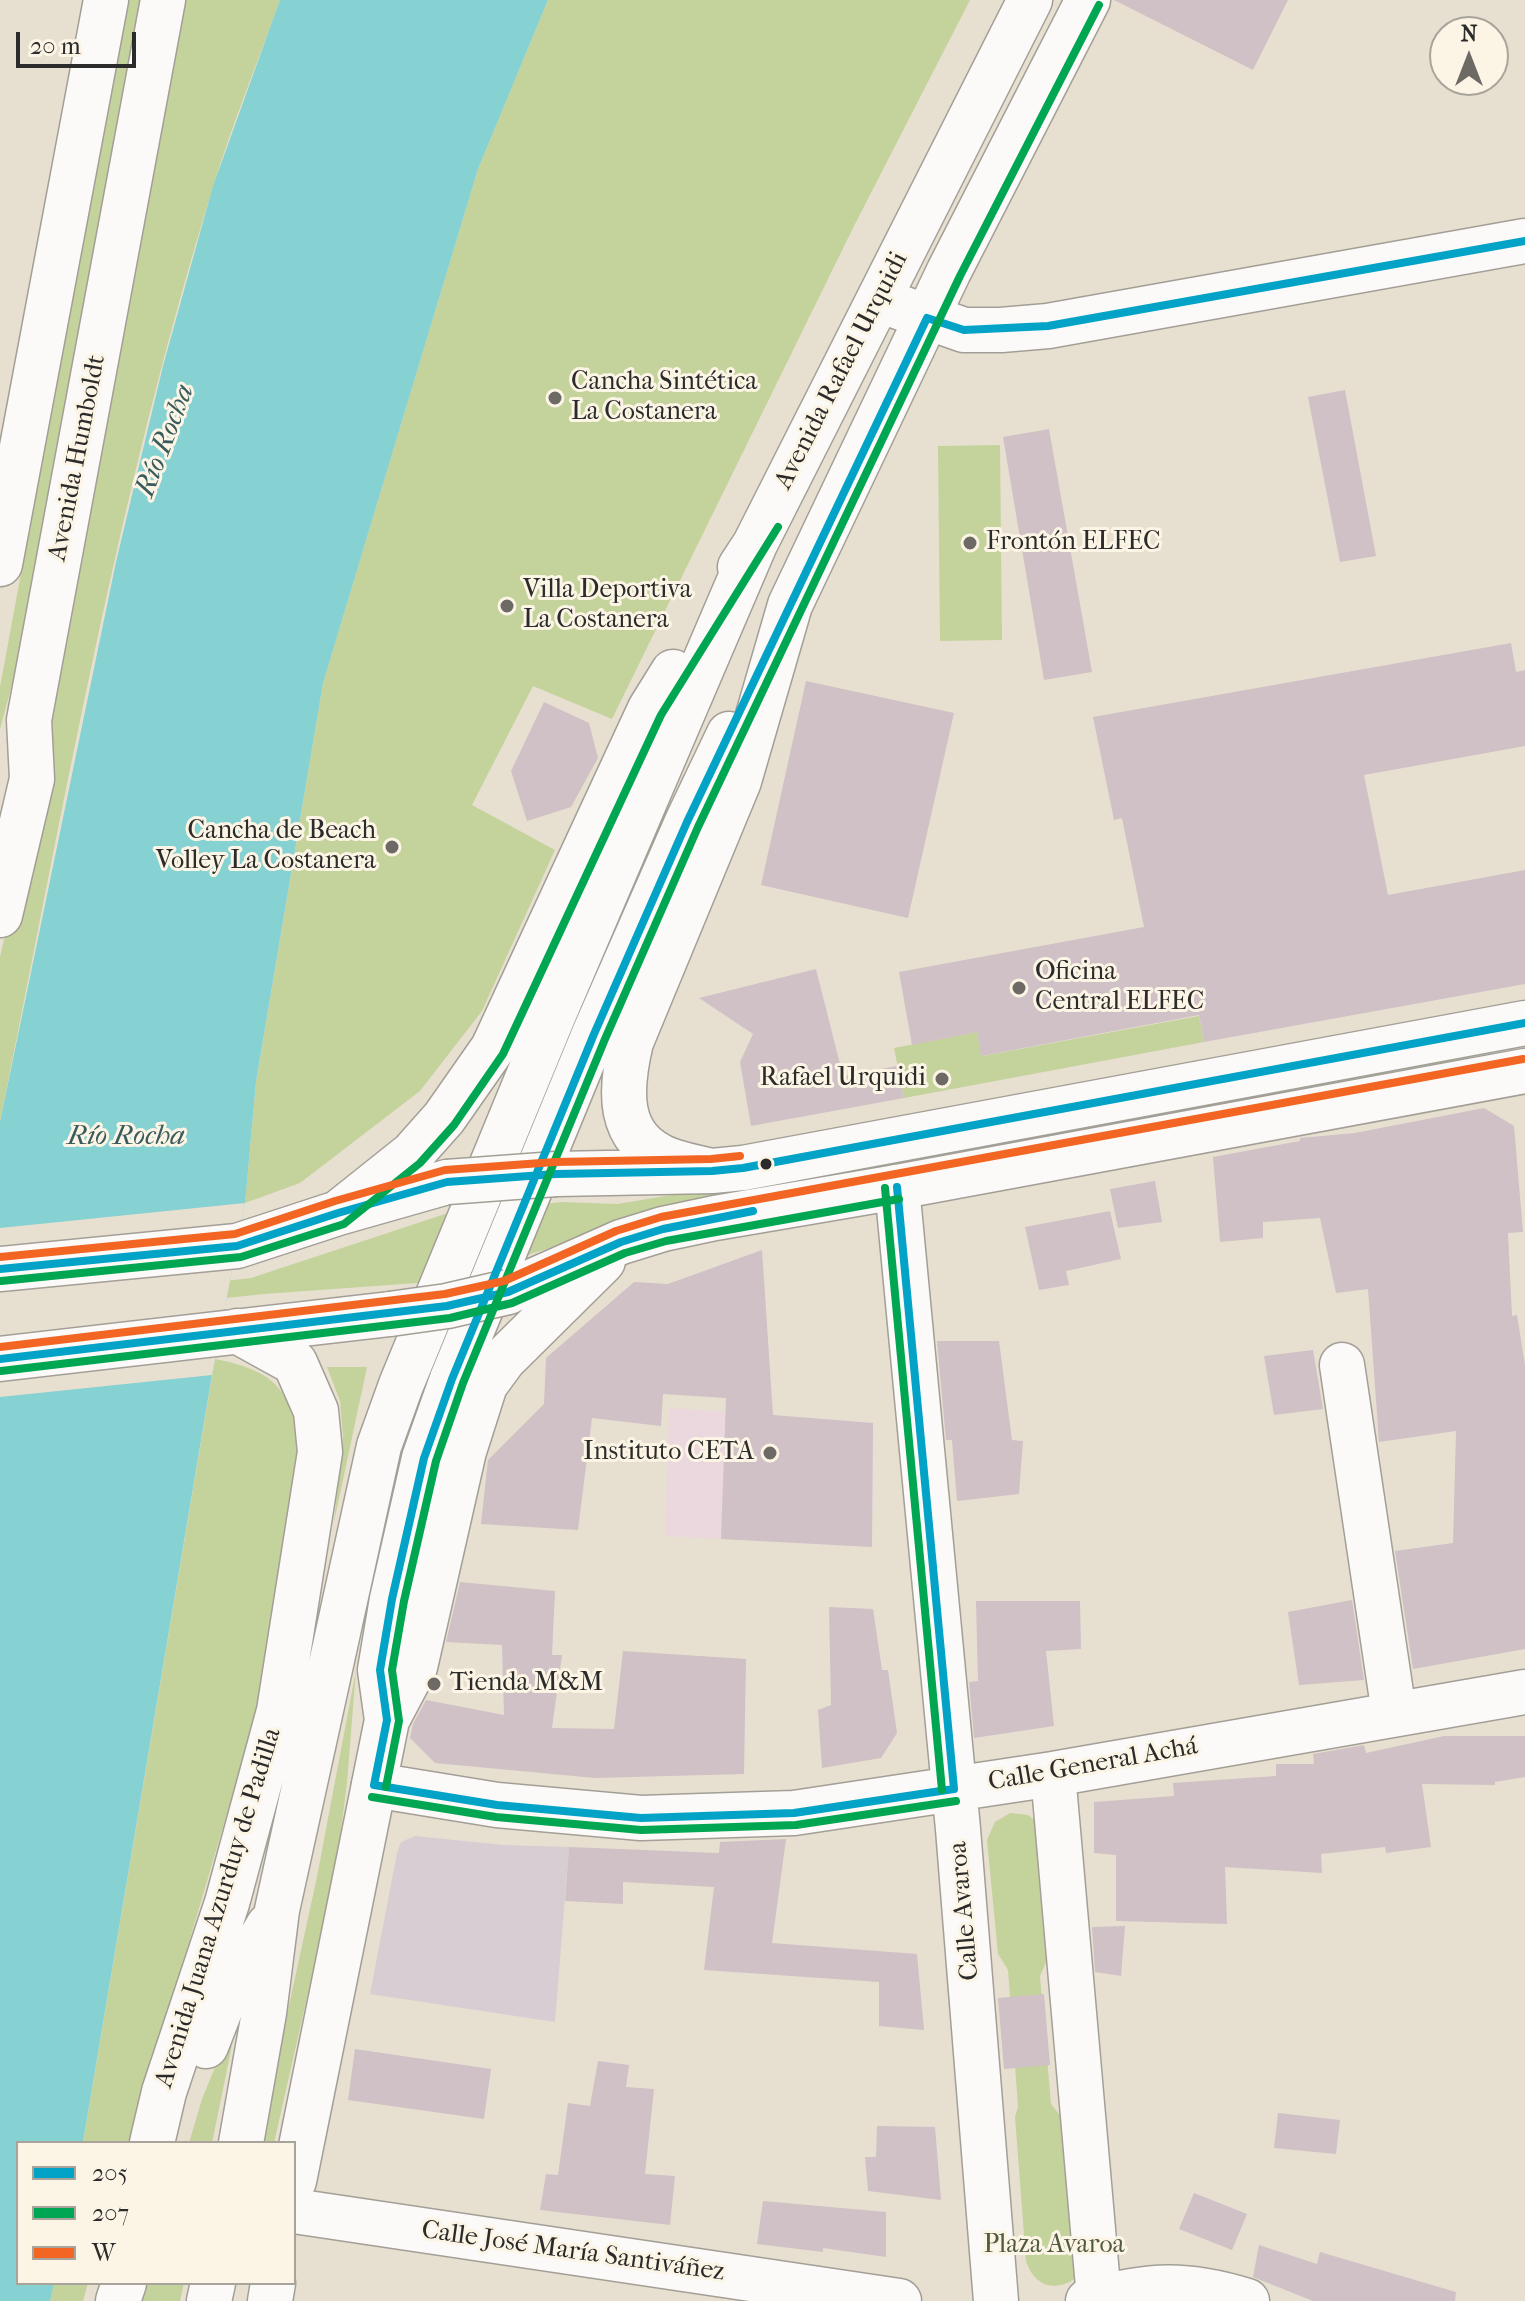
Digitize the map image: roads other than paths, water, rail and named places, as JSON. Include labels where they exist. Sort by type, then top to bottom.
[{"type":"main road","points":[[0,564],[14,414],[106,0]]},
{"type":"main road","name":"Avenida Humboldt","points":[[0,915],[32,779],[29,720],[163,0]]},
{"type":"main road","name":"Avenida Rafael Urquidi","points":[[338,1213],[412,1154],[444,1118],[493,1048],[650,709],[755,544],[1030,0]]},
{"type":"main road","name":"Avenida Rafael Urquidi","points":[[712,1171],[668,1159],[645,1146],[629,1127],[624,1108],[623,1074],[631,1042],[739,781],[790,605],[927,318],[1088,0]]},
{"type":"main road","points":[[879,300],[964,330],[1048,326],[1525,241]]},
{"type":"main road","points":[[241,2141],[264,2013],[277,1910],[379,1446],[396,1397],[553,1016],[755,544]]},
{"type":"main road","points":[[387,1720],[380,1670],[392,1599],[424,1458],[452,1379],[588,1048],[674,851],[790,605]]},
{"type":"main road","points":[[0,796],[7,766],[29,720]]},
{"type":"main road","points":[[0,1269],[237,1246],[447,1182],[556,1174],[712,1171],[758,1165],[1525,1023]]},
{"type":"main road","points":[[0,1359],[447,1306],[508,1292],[621,1242],[663,1229],[1525,1071]]},
{"type":"main road","name":"Calle Avaroa","points":[[897,1187],[954,1789],[996,2301]]},
{"type":"main road","points":[[296,2171],[387,1720],[415,1667],[464,1451],[485,1385],[504,1359],[621,1242]]},
{"type":"main road","name":"Avenida Juana Azurduy de Padilla","points":[[152,2141],[164,2092],[227,1903],[279,1711],[320,1452],[316,1411],[295,1363],[228,1332]]},
{"type":"main road","points":[[1342,1365],[1394,1713]]},
{"type":"main road","name":"Calle General Achá","points":[[374,1785],[497,1805],[641,1818],[794,1813],[1053,1774],[1525,1692]]},
{"type":"main road","points":[[1053,1774],[1094,2300],[1153,2286],[1195,2287],[1247,2301]]},
{"type":"main road","points":[[172,2141],[222,2005],[277,1910]]},
{"type":"main road","name":"Calle José María Santiváñez","points":[[296,2211],[899,2301]]},
{"type":"water","name":"Río Rocha","points":[[280,0],[548,0],[478,169],[323,683],[256,1082],[245,1203],[212,1375],[83,2141],[16,2141],[16,2285],[54,2285],[50,2301],[0,2301],[0,1122],[116,562],[163,366],[213,186]]},
{"type":"place","name":"Cancha Sintética La Costanera","points":[[555,398]]},
{"type":"place","name":"Frontón ELFEC","points":[[970,543]]},
{"type":"place","name":"Villa Deportiva La Costanera","points":[[507,606]]},
{"type":"place","name":"Cancha de Beach Volley La Costanera","points":[[392,847]]},
{"type":"place","name":"Oficina Central ELFEC","points":[[1019,988]]},
{"type":"place","name":"Rafael Urquidi","points":[[942,1079]]},
{"type":"place","name":"Instituto CETA","points":[[770,1453]]},
{"type":"place","name":"Tienda M&M","points":[[434,1684]]},
{"type":"park label","name":"Plaza Avaroa","points":[[1054,2246]]}]
